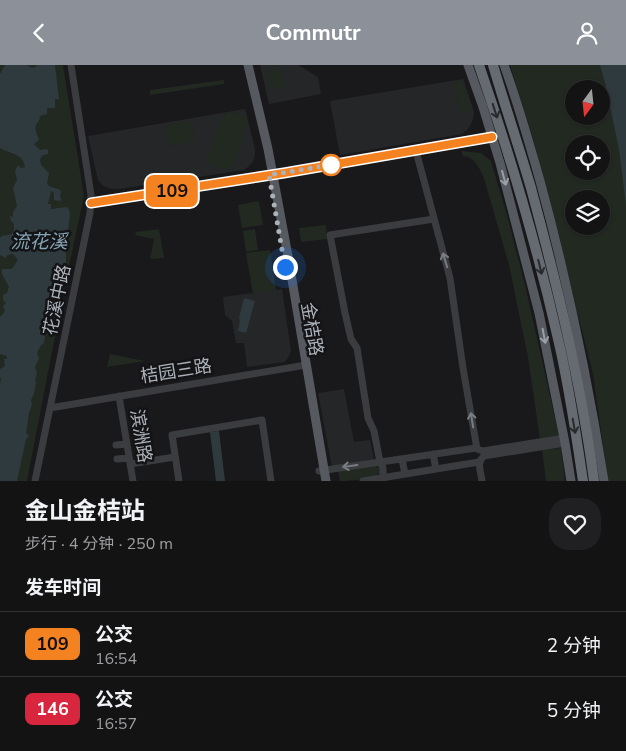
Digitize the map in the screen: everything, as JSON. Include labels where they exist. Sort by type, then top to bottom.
[{"type":"highway","points":[[479,65],[504,138],[527,216],[559,339],[583,481]]},
{"type":"highway","points":[[493,66],[530,187],[562,311],[582,406],[594,481]]},
{"type":"main road","name":"金桔路","points":[[244,65],[271,175],[322,471],[321,481]]},
{"type":"main road","points":[[248,65],[271,175]]},
{"type":"main road","points":[[468,65],[500,163],[539,313],[572,481]]},
{"type":"main road","points":[[504,65],[529,141],[571,301],[604,481]]},
{"type":"main road","points":[[322,471],[326,481]]},
{"type":"street","name":"花溪中路","points":[[35,481],[89,222],[91,203],[71,65]]},
{"type":"street","points":[[91,203],[271,175],[492,137]]},
{"type":"street","points":[[416,151],[450,278],[476,448]]},
{"type":"street","points":[[382,480],[383,470],[374,431],[368,418],[357,348],[351,339],[330,235],[434,219]]},
{"type":"street","name":"桔园三路","points":[[50,408],[304,365]]},
{"type":"street","name":"滨洲路","points":[[119,396],[133,481]]},
{"type":"street","points":[[178,481],[172,435],[262,420],[272,481]]},
{"type":"street","points":[[322,471],[467,449],[476,448],[479,451],[483,451],[565,440]]},
{"type":"street","points":[[363,481],[382,480],[405,474],[479,462],[484,456],[565,440]]},
{"type":"street","points":[[116,445],[127,444]]},
{"type":"street","points":[[467,449],[469,463]]},
{"type":"street","points":[[433,454],[436,469]]},
{"type":"street","points":[[117,459],[129,461],[175,457]]},
{"type":"street","points":[[402,459],[405,474]]},
{"type":"street","points":[[479,462],[482,481]]},
{"type":"shaded area","name":"流花溪","points":[[0,65],[63,65],[84,196],[27,481],[0,481]]},
{"type":"shaded area","points":[[260,65],[298,65],[318,77],[321,94],[269,104]]},
{"type":"shaded area","points":[[510,65],[603,65],[606,80],[565,80],[565,125],[610,125],[610,98],[626,175],[626,481],[608,481],[593,374],[534,142]]},
{"type":"shaded area","points":[[281,69],[285,86],[270,89],[267,71]]},
{"type":"shaded area","points":[[463,79],[474,115],[468,129],[462,134],[340,155],[330,101]]},
{"type":"shaded area","points":[[224,80],[224,84],[150,95],[150,90]]},
{"type":"shaded area","points":[[462,81],[471,111],[460,113],[453,82]]},
{"type":"shaded area","points":[[245,109],[255,154],[253,162],[244,170],[119,189],[103,186],[98,180],[88,136]]},
{"type":"shaded area","points":[[227,113],[240,114],[247,122],[235,163],[226,168],[217,167],[211,162],[210,166],[206,164],[220,120]]},
{"type":"shaded area","points":[[191,121],[195,141],[167,146],[163,126]]},
{"type":"shaded area","points":[[461,151],[481,153],[491,161],[525,285],[559,436],[540,439],[528,357],[509,265],[484,178],[471,158],[463,156]]},
{"type":"shaded area","points":[[259,201],[263,225],[242,228],[238,205]]},
{"type":"shaded area","points":[[326,225],[327,239],[301,242],[299,228]]},
{"type":"shaded area","points":[[159,229],[164,258],[150,259],[154,239],[135,235],[136,232]]},
{"type":"shaded area","points":[[255,229],[258,250],[246,252],[243,231]]},
{"type":"shaded area","points":[[270,250],[276,290],[253,294],[246,253]]},
{"type":"shaded area","points":[[282,289],[291,351],[289,356],[285,362],[247,367],[244,343],[236,343],[232,321],[225,315],[223,297]]},
{"type":"shaded area","points":[[110,354],[145,361],[107,367]]},
{"type":"shaded area","points":[[344,389],[354,442],[370,440],[374,460],[332,467],[318,393]]},
{"type":"shaded area","points":[[561,448],[565,481],[546,481],[542,450]]},
{"type":"shaded area","points":[[372,465],[380,469],[380,473],[367,478],[340,481],[338,471]]},
{"type":"water","name":"流花溪","points":[[5,65],[27,65],[32,68],[37,65],[55,65],[59,99],[55,99],[55,108],[47,108],[47,114],[40,116],[35,128],[39,140],[34,144],[40,150],[48,150],[48,154],[43,155],[40,159],[41,165],[49,173],[47,184],[61,191],[60,197],[62,200],[59,201],[54,200],[54,193],[51,191],[48,204],[51,204],[51,209],[67,207],[70,214],[65,273],[54,295],[56,300],[52,319],[48,324],[44,342],[37,353],[39,358],[35,367],[37,373],[36,382],[26,433],[29,436],[26,439],[17,481],[0,481],[0,369],[5,366],[4,359],[7,359],[7,357],[0,354],[0,317],[5,311],[3,306],[6,303],[3,300],[3,295],[7,293],[9,287],[2,274],[2,269],[12,269],[18,260],[13,254],[7,255],[6,258],[0,255],[0,238],[12,234],[14,230],[14,224],[10,216],[13,217],[13,212],[17,206],[13,188],[17,180],[15,171],[18,165],[21,168],[25,167],[24,162],[19,156],[0,148],[0,74]]},
{"type":"water","points":[[600,65],[626,65],[626,206],[619,149],[610,106],[610,80],[604,80]]},
{"type":"water","points":[[244,298],[255,301],[246,333],[238,331]]},
{"type":"water","points":[[219,431],[225,481],[216,481],[210,432]]},
{"type":"bus line","name":"109","points":[[91,203],[284,173],[492,137]]},
{"type":"route","points":[[285,267],[269,175],[336,164],[331,165]]}]
